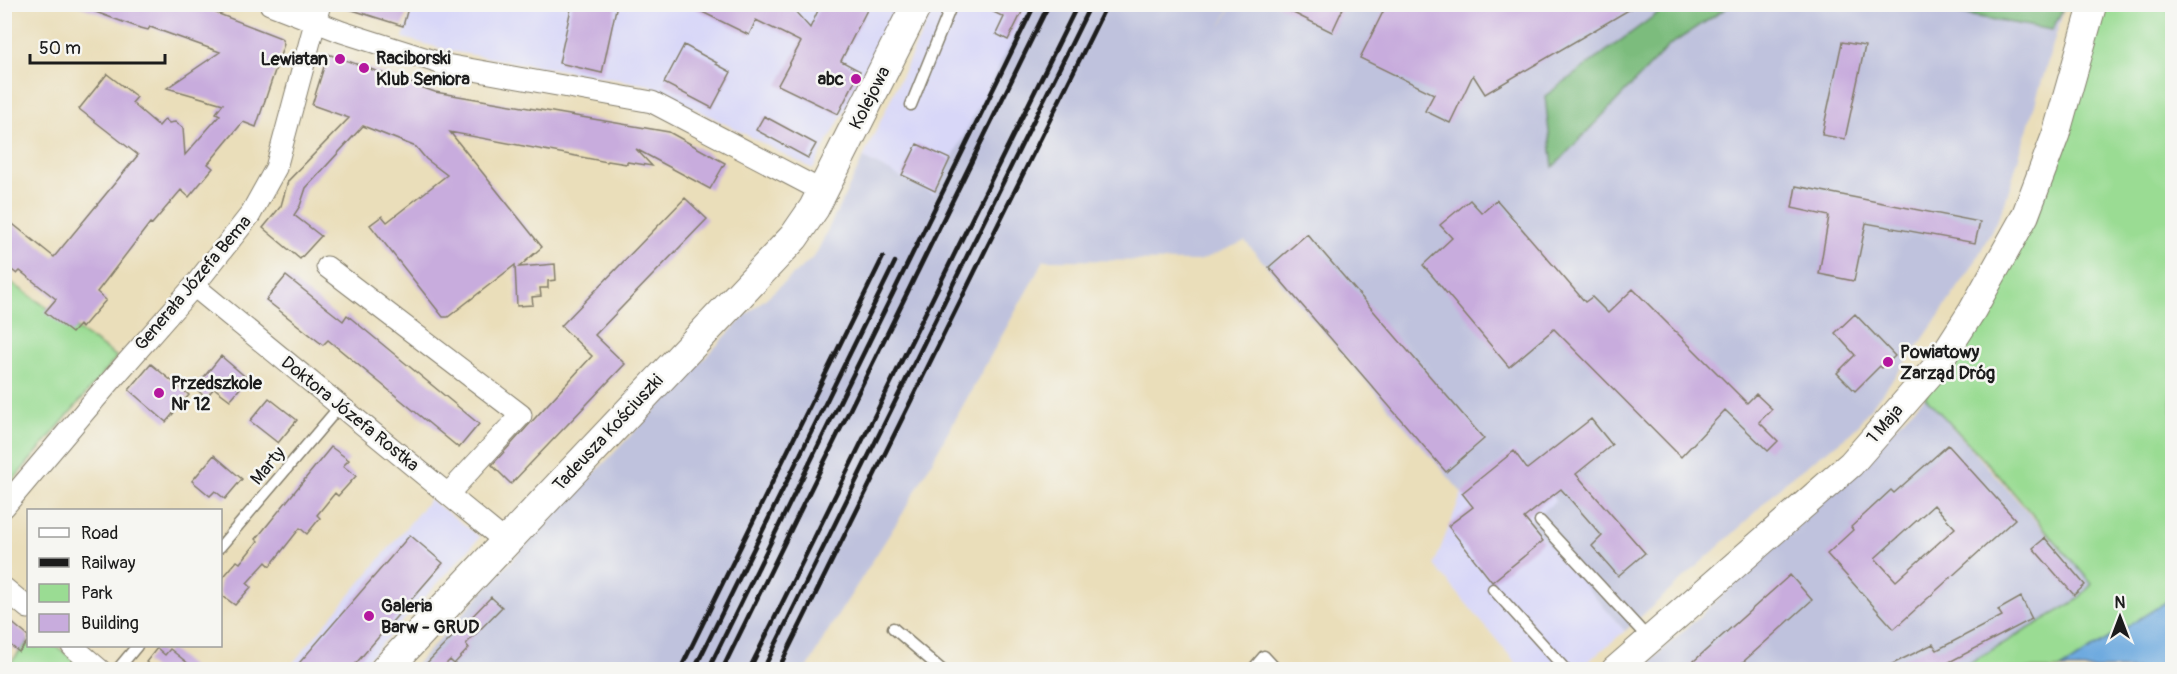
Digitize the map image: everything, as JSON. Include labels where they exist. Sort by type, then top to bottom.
[{"type":"main road","name":"Kolejowa","points":[[822,191],[917,4]]},
{"type":"main road","name":"Tadeusza Kościuszki","points":[[385,669],[794,237],[822,191]]},
{"type":"street","points":[[270,4],[318,13],[446,65],[652,102],[822,191]]},
{"type":"street","name":"1 Maja","points":[[1615,669],[1851,464],[1936,367],[1972,311],[2025,216],[2056,134],[2093,4]]},
{"type":"street","name":"Generała Józefa Bema","points":[[4,507],[194,286],[250,215],[276,168],[318,13]]},
{"type":"street","points":[[327,267],[520,415],[448,494]]},
{"type":"street","name":"Doktora Józefa Rostka","points":[[194,286],[506,542]]},
{"type":"street","points":[[4,588],[27,607]]},
{"type":"street","points":[[74,647],[100,669]]},
{"type":"lane","points":[[911,105],[952,4]]},
{"type":"lane","name":"Marty","points":[[222,545],[340,406]]},
{"type":"lane","points":[[1540,521],[1649,640]]},
{"type":"lane","points":[[1493,590],[1566,669]]},
{"type":"lane","points":[[893,628],[942,669]]},
{"type":"lane","points":[[117,669],[135,647]]},
{"type":"lane","points":[[1252,669],[1264,656],[1277,669]]},
{"type":"shaded area","points":[[1234,4],[2065,5],[2004,206],[1974,264],[1919,345],[1852,432],[1785,482],[1738,529],[1625,631],[1529,522],[1556,501],[1514,450],[1462,493],[1245,241],[1199,261],[1044,260],[903,513],[826,634],[807,669],[411,670],[525,546],[744,317],[815,256],[863,158],[934,194],[1030,5],[1232,5],[1219,28]]},
{"type":"shaded area","points":[[413,5],[902,5],[813,169],[649,85],[450,51],[403,38]]},
{"type":"shaded area","points":[[935,5],[1034,5],[934,196],[863,158]]},
{"type":"shaded area","points":[[1925,397],[2092,584],[2076,601],[1959,669],[1641,670],[1787,536]]},
{"type":"shaded area","points":[[1514,449],[1557,502],[1530,522],[1625,631],[1579,669],[1521,669],[1434,565],[1462,493]]},
{"type":"shaded area","points":[[430,499],[480,537],[359,669],[287,670]]},
{"type":"green space","points":[[1669,5],[1731,5],[1670,45],[1553,167],[1545,96]]},
{"type":"green space","points":[[1910,5],[2065,5],[2052,30]]},
{"type":"green space","points":[[2101,5],[2172,5],[2172,599],[2061,669],[1959,669],[2076,601],[2092,584],[2000,477],[1925,397],[2035,219]]},
{"type":"green space","points":[[5,278],[117,357],[5,490]]},
{"type":"green space","points":[[27,642],[27,647],[57,647],[86,669],[5,670]]},
{"type":"water","points":[[2172,598],[2172,669],[2060,669]]},
{"type":"building","points":[[80,4],[193,4],[281,38],[284,44],[256,127],[243,122],[208,164],[213,168],[189,197],[181,190],[152,224],[150,223],[97,292],[106,300],[82,328],[79,325],[72,333],[45,312],[56,299],[20,271],[17,274],[4,264],[4,217],[54,257],[138,155],[79,109],[107,74],[137,97],[132,103],[159,126],[165,119],[183,128],[185,155],[220,115],[216,113],[223,104],[167,88],[220,52],[150,27],[148,30],[137,27],[79,6]]},
{"type":"building","points":[[347,4],[409,4],[403,26],[346,8]]},
{"type":"building","points":[[572,4],[617,4],[602,73],[559,63]]},
{"type":"building","points":[[686,4],[783,4],[794,10],[810,28],[821,4],[870,4],[841,61],[860,71],[838,114],[778,85],[801,42],[756,20],[749,35]]},
{"type":"building","points":[[977,4],[1026,4],[1008,40],[996,34],[1004,17]]},
{"type":"building","points":[[1275,4],[1345,4],[1332,32]]},
{"type":"building","points":[[1387,4],[1639,4],[1485,94],[1473,75],[1450,123],[1425,111],[1434,94],[1360,58]]},
{"type":"building","points":[[1842,42],[1865,46],[1845,139],[1822,135]]},
{"type":"building","points":[[684,45],[731,72],[712,108],[664,83]]},
{"type":"building","points":[[328,54],[435,92],[669,132],[725,163],[710,189],[636,149],[652,166],[607,162],[450,132],[542,247],[519,267],[555,264],[556,280],[548,281],[548,288],[540,288],[541,296],[532,297],[533,305],[517,306],[515,265],[448,317],[443,317],[370,225],[382,216],[387,222],[447,175],[426,159],[416,147],[363,126],[306,188],[300,206],[294,215],[321,236],[300,259],[263,228],[281,206],[288,181],[349,118],[312,105]]},
{"type":"building","points":[[764,116],[816,144],[808,158],[756,130]]},
{"type":"building","points":[[917,144],[950,159],[935,191],[902,175]]},
{"type":"building","points":[[1796,186],[1980,222],[1975,243],[1866,223],[1854,281],[1819,274],[1829,216],[1792,208]]},
{"type":"building","points":[[685,198],[707,219],[595,335],[625,364],[511,484],[492,465],[592,356],[561,326]]},
{"type":"building","points":[[1470,200],[1482,213],[1497,200],[1585,302],[1592,297],[1608,313],[1633,289],[1747,403],[1756,394],[1772,409],[1759,422],[1778,441],[1768,451],[1725,410],[1681,457],[1554,329],[1509,367],[1423,265],[1452,238],[1440,225]]},
{"type":"building","points":[[1307,234],[1484,439],[1446,472],[1269,267]]},
{"type":"building","points":[[286,276],[343,321],[347,315],[479,424],[459,448],[328,340],[323,345],[266,300]]},
{"type":"building","points":[[1855,314],[1895,356],[1882,368],[1880,366],[1855,391],[1837,373],[1855,355],[1835,333]]},
{"type":"building","points":[[221,356],[248,379],[230,400],[214,388],[206,398],[195,388]]},
{"type":"building","name":"Przedszkole Nr 12","points":[[151,364],[189,395],[166,422],[129,390]]},
{"type":"building","points":[[269,398],[297,420],[278,443],[250,421]]},
{"type":"building","points":[[1591,419],[1612,445],[1576,474],[1645,553],[1618,576],[1592,546],[1602,536],[1561,489],[1524,518],[1543,541],[1492,582],[1448,526],[1473,507],[1462,493],[1514,451],[1527,469]]},
{"type":"building","points":[[1948,445],[2015,519],[1894,629],[1827,554],[1853,530],[1851,527],[1891,490],[1894,493]],"holes":[[[1934,505],[1955,528],[1896,581],[1875,558]]]},
{"type":"building","points":[[331,447],[349,460],[343,466],[356,476],[338,496],[335,493],[317,515],[320,518],[307,534],[300,528],[270,566],[266,562],[247,583],[251,587],[235,605],[222,595],[222,579],[237,561],[240,563],[258,541],[256,539]]},
{"type":"building","points":[[214,455],[242,479],[225,499],[215,491],[210,496],[192,481]]},
{"type":"building","name":"Galeria Barw - GRUD","points":[[410,535],[443,563],[351,669],[294,669]]},
{"type":"building","points":[[2045,538],[2085,585],[2074,595],[2033,548]]},
{"type":"building","points":[[1790,575],[1812,600],[1752,654],[1735,669],[1685,669]]},
{"type":"building","points":[[491,597],[502,607],[466,644],[469,648],[454,664],[450,660],[441,669],[421,669]]},
{"type":"building","points":[[2021,597],[2032,619],[1936,669],[1882,669],[1933,644],[1937,650],[2002,616],[1998,610]]},
{"type":"building","points":[[4,616],[27,635],[27,642],[19,652],[4,640]]},
{"type":"building","points":[[157,648],[165,655],[170,649],[195,669],[152,669],[154,668],[146,662]]},
{"type":"railway","points":[[708,670],[1035,4]]},
{"type":"railway","points":[[722,670],[1049,4]]},
{"type":"railway","points":[[749,670],[1078,4]]},
{"type":"railway","points":[[763,670],[1091,4]]},
{"type":"railway","points":[[778,670],[1107,4]]},
{"type":"railway","points":[[680,670],[883,257]]},
{"type":"railway","points":[[694,670],[895,262]]},
{"type":"place","name":"Lewiatan","points":[[340,59]]},
{"type":"place","name":"Raciborski Klub Seniora","points":[[364,68]]},
{"type":"place","name":"abc","points":[[856,79]]},
{"type":"place","name":"Powiatowy Zarząd Dróg","points":[[1888,362]]},
{"type":"place","name":"Przedszkole Nr 12","points":[[159,393]]},
{"type":"place","name":"Galeria Barw - GRUD","points":[[369,616]]}]
